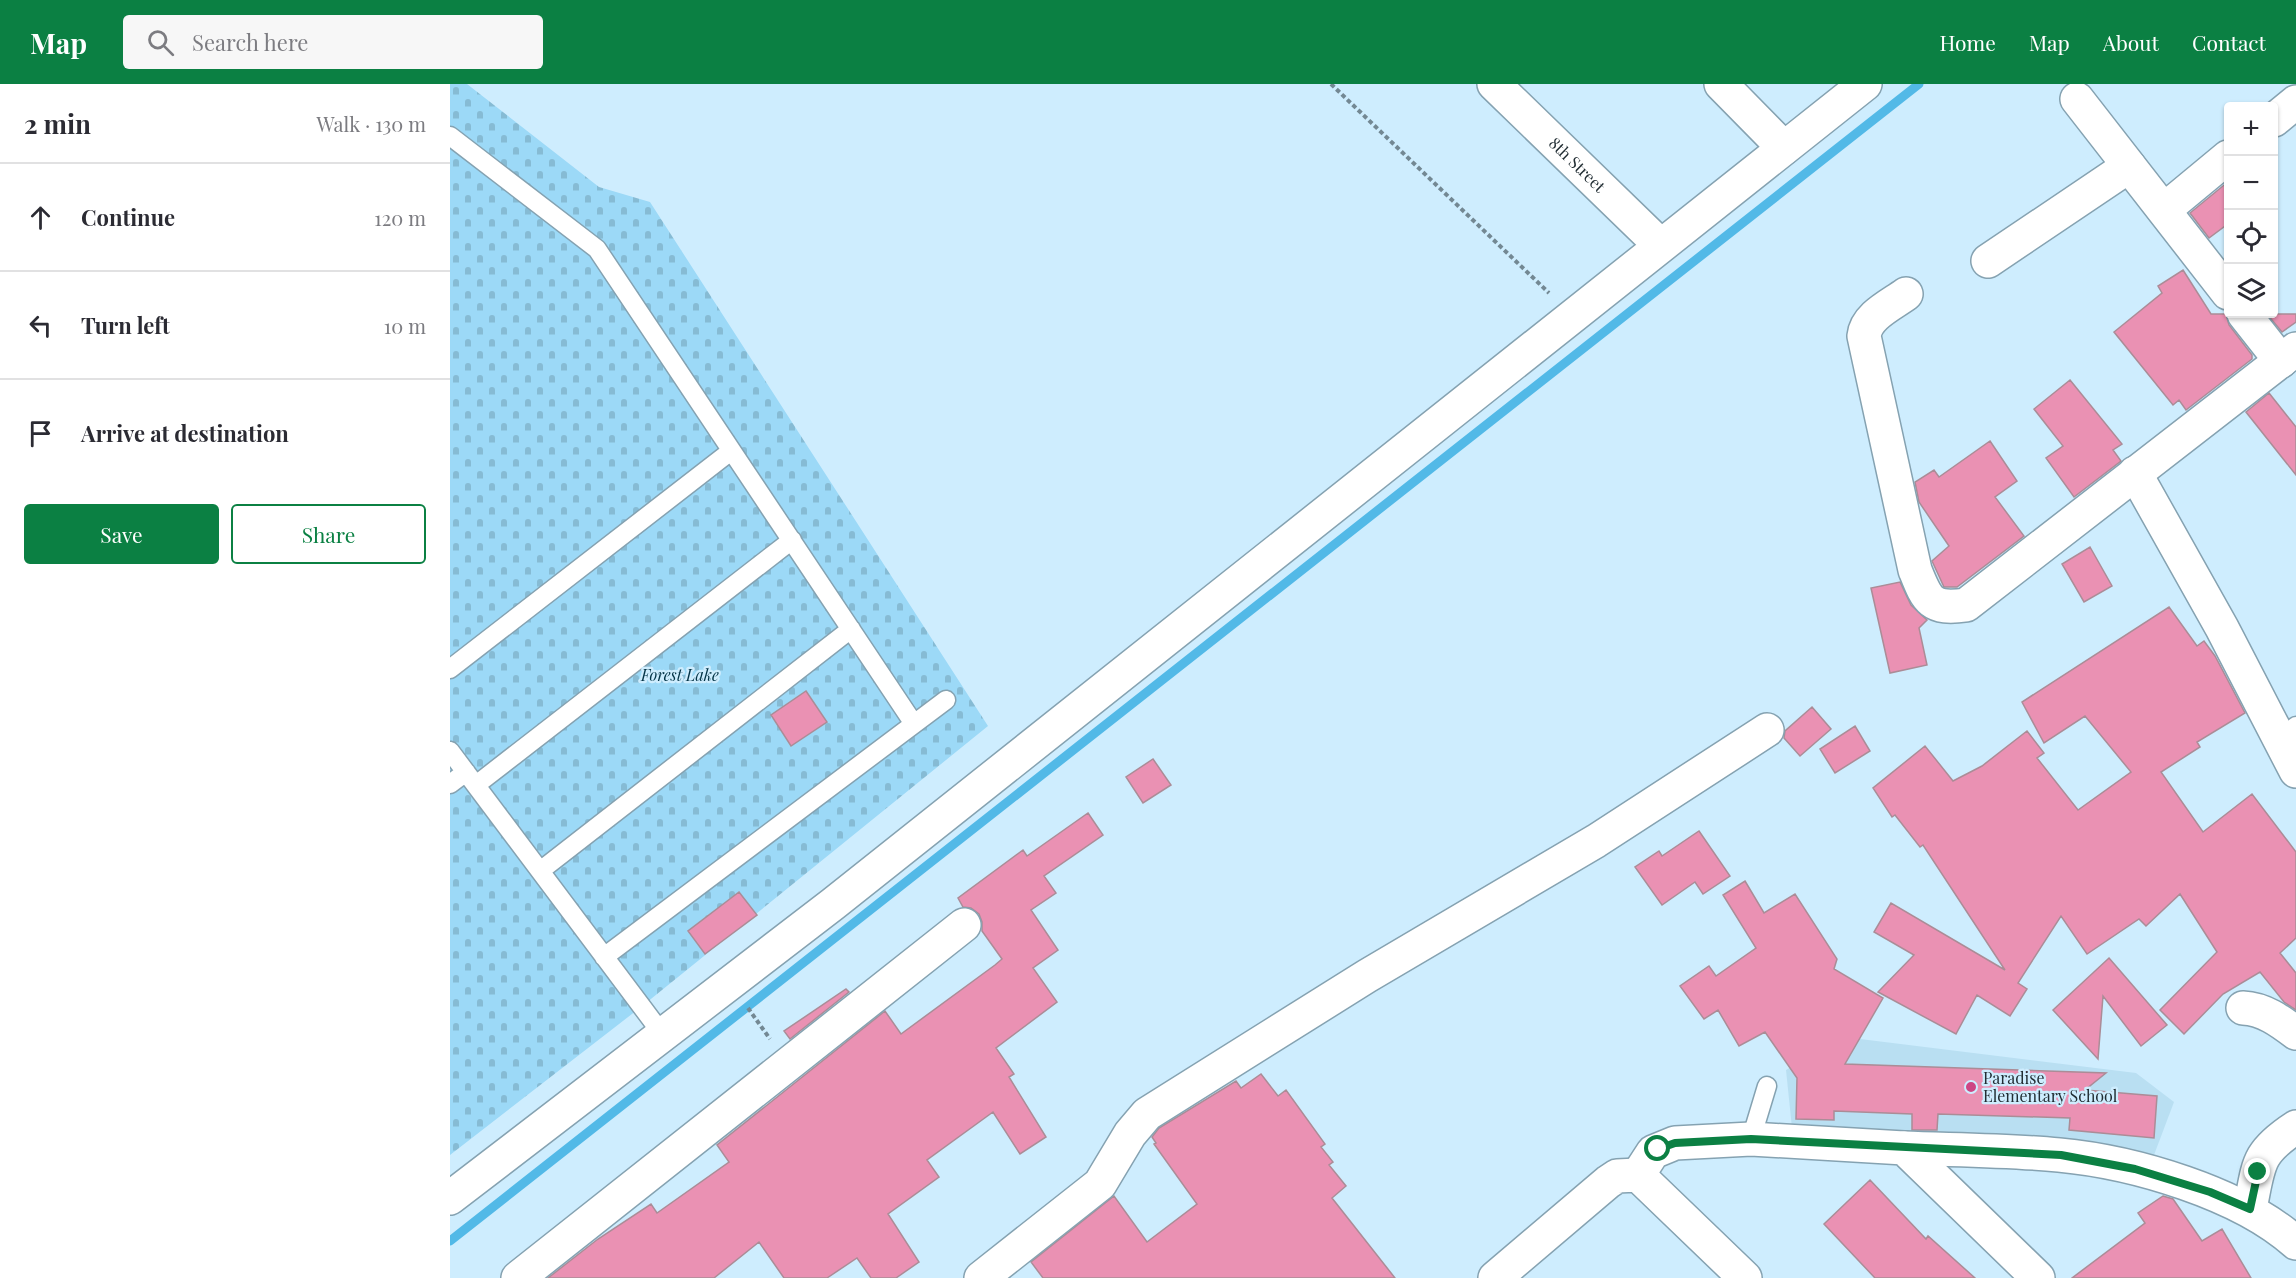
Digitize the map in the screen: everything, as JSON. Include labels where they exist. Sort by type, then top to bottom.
[{"type":"street","name":"8th Street","points":[[1494,84],[1659,244]]},
{"type":"street","points":[[1721,84],[1784,148]]},
{"type":"street","points":[[450,1198],[833,904],[1659,244],[1864,84]]},
{"type":"street","points":[[2077,99],[2224,287]]},
{"type":"street","points":[[2278,117],[2296,102]]},
{"type":"street","points":[[2164,210],[2224,162]]},
{"type":"street","points":[[1988,261],[2129,166]]},
{"type":"street","points":[[1906,294],[1870,320],[1865,326],[1864,336],[1915,570],[1925,596],[1937,604],[1950,607],[1966,604],[2289,355],[2248,318]]},
{"type":"street","points":[[2136,473],[2288,733],[2296,771]]},
{"type":"street","points":[[981,1278],[1100,1184],[1130,1134],[1147,1113],[1367,976],[1596,841],[1767,730]]},
{"type":"street","points":[[518,1278],[964,925]]},
{"type":"street","points":[[2243,1008],[2253,1008],[2268,1015],[2296,1034]]},
{"type":"street","points":[[2250,1209],[2263,1156],[2272,1142],[2296,1127]]},
{"type":"street","points":[[1638,1175],[1653,1152],[1675,1143],[1751,1139],[2061,1155],[2135,1169],[2210,1192],[2250,1209],[2296,1243]]},
{"type":"street","points":[[1904,1148],[2038,1278]]},
{"type":"street","points":[[1495,1278],[1608,1182],[1617,1176],[1638,1175],[1745,1278]]},
{"type":"lane","points":[[450,136],[597,249],[914,724]]},
{"type":"lane","points":[[450,669],[731,451]]},
{"type":"lane","points":[[450,784],[471,778],[792,540]]},
{"type":"lane","points":[[540,871],[851,629]]},
{"type":"lane","points":[[604,957],[946,700]]},
{"type":"lane","points":[[450,751],[663,1035]]},
{"type":"lane","points":[[1751,1139],[1767,1086]]},
{"type":"path","points":[[1331,84],[1572,315]]},
{"type":"path","points":[[743,1001],[776,1048]]},
{"type":"shaded area","name":"Paradise Elementary School","points":[[1844,1037],[2136,1073],[2174,1102],[2154,1155],[1792,1128],[1786,1070]]},
{"type":"green space","name":"Forest Lake","points":[[450,84],[467,84],[599,187],[650,202],[988,726],[641,1007],[450,1155]]},
{"type":"building","points":[[2224,185],[2224,227],[2209,238],[2190,213]]},
{"type":"building","points":[[2183,270],[2211,314],[2224,314],[2224,318],[2227,318],[2229,325],[2252,355],[2252,359],[2186,410],[2179,400],[2173,405],[2114,332],[2162,293],[2158,286]]},
{"type":"building","points":[[2278,314],[2296,314],[2296,322],[2282,332],[2270,318],[2278,318]]},
{"type":"building","points":[[2070,380],[2122,444],[2113,450],[2121,461],[2074,497],[2046,458],[2063,446],[2034,409]]},
{"type":"building","points":[[2269,393],[2296,427],[2296,475],[2246,412]]},
{"type":"building","points":[[1990,441],[2017,481],[1995,497],[2024,536],[1957,587],[1944,587],[1932,561],[1949,546],[1919,502],[1915,482],[1934,470],[1939,477]]},
{"type":"building","points":[[2090,547],[2112,586],[2084,602],[2062,564]]},
{"type":"building","points":[[1900,582],[1911,605],[1927,620],[1919,628],[1927,665],[1890,673],[1871,588]]},
{"type":"building","points":[[2169,607],[2197,646],[2204,641],[2215,656],[2245,713],[2197,742],[2200,747],[2161,772],[2203,832],[2252,794],[2296,852],[2296,938],[2280,953],[2296,973],[2296,1010],[2284,1002],[2260,972],[2223,994],[2184,1034],[2160,1010],[2217,952],[2180,894],[2146,926],[2139,919],[2087,954],[2061,916],[2018,983],[2027,989],[2010,1016],[1977,995],[1956,1034],[1878,992],[1914,955],[1874,932],[1891,903],[2005,970],[1923,845],[1920,847],[1895,815],[1892,817],[1873,788],[1925,746],[1953,781],[1982,766],[2027,731],[2044,753],[2037,758],[2078,810],[2131,772],[2085,716],[2044,743],[2022,702]]},
{"type":"building","points":[[806,691],[827,722],[791,746],[771,715]]},
{"type":"building","points":[[1812,707],[1831,729],[1800,756],[1784,738],[1785,731]]},
{"type":"building","points":[[1855,726],[1870,751],[1835,773],[1820,749]]},
{"type":"building","points":[[1153,759],[1171,785],[1143,803],[1126,777]]},
{"type":"building","points":[[1088,813],[1103,835],[1044,876],[1056,893],[1031,910],[1058,950],[1033,968],[1057,1002],[996,1048],[1014,1074],[1009,1077],[1046,1137],[1020,1154],[993,1112],[927,1160],[939,1177],[888,1214],[919,1262],[896,1278],[871,1278],[857,1258],[827,1278],[784,1278],[759,1242],[714,1278],[548,1278],[598,1239],[651,1204],[657,1213],[729,1162],[717,1145],[885,1011],[901,1034],[1002,959],[982,931],[979,914],[971,908],[963,907],[958,898],[1023,850],[1027,856]]},
{"type":"building","points":[[1699,831],[1730,876],[1703,894],[1695,882],[1662,905],[1635,867],[1659,851],[1662,856]]},
{"type":"building","points":[[1745,881],[1764,913],[1795,894],[1837,959],[1834,969],[1883,998],[1845,1064],[2106,1073],[2085,1090],[2157,1096],[2154,1138],[2069,1130],[2070,1118],[1938,1114],[1937,1130],[1912,1130],[1912,1114],[1834,1111],[1834,1120],[1796,1119],[1797,1078],[1765,1032],[1739,1046],[1718,1010],[1704,1019],[1680,986],[1709,966],[1716,976],[1756,948],[1723,895]]},
{"type":"building","points":[[739,892],[757,915],[705,954],[688,931]]},
{"type":"building","points":[[2109,958],[2167,1025],[2141,1046],[2103,996],[2098,1059],[2053,1010]]},
{"type":"building","points":[[846,989],[849,992],[790,1039],[784,1031]]},
{"type":"building","points":[[1261,1074],[1278,1096],[1286,1090],[1325,1144],[1321,1147],[1333,1162],[1329,1165],[1346,1186],[1332,1198],[1395,1278],[1043,1278],[1031,1262],[1114,1196],[1147,1242],[1197,1204],[1154,1144],[1156,1143],[1152,1137],[1159,1128],[1236,1081],[1241,1088]]},
{"type":"building","points":[[1870,1180],[1926,1239],[1928,1236],[1975,1278],[1875,1278],[1824,1224]]},
{"type":"building","points":[[2163,1196],[2173,1199],[2202,1241],[2222,1229],[2251,1278],[2072,1278],[2145,1223],[2138,1213]]},
{"type":"waterway","points":[[450,1241],[1919,84]]},
{"type":"place","name":"Paradise Elementary School","points":[[1971,1087]]},
{"type":"route","points":[[1658,1149],[1675,1143],[1751,1139],[2061,1155],[2135,1169],[2210,1192],[2250,1209],[2258,1172]]}]
